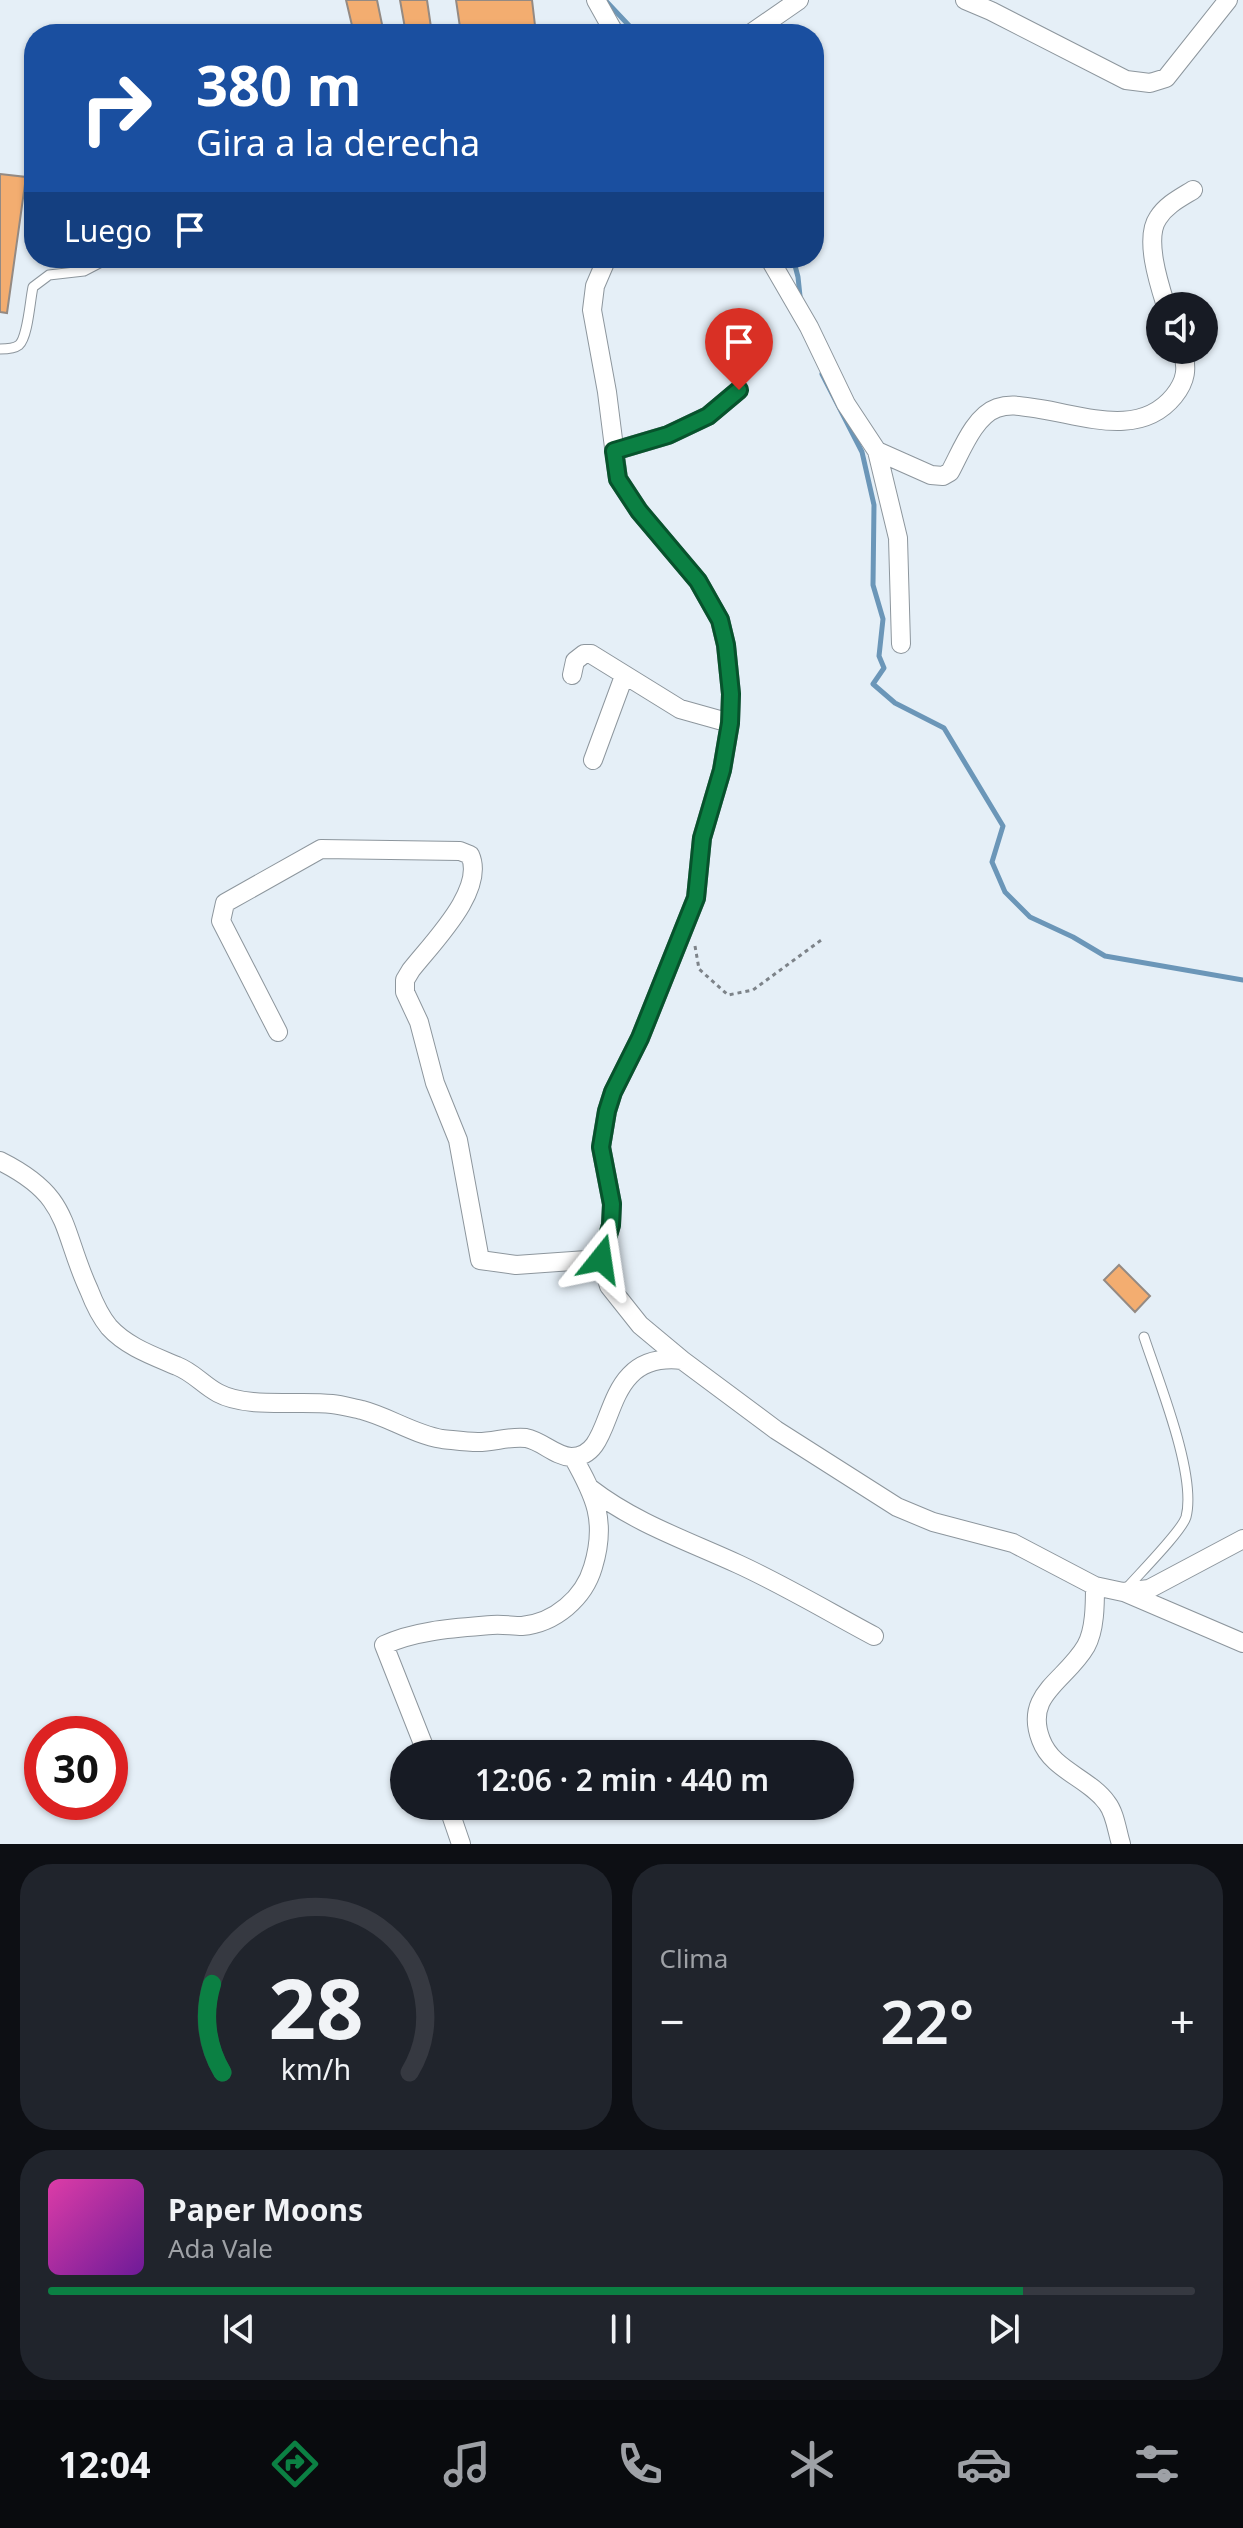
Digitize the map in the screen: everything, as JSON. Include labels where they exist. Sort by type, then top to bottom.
[{"type":"street","points":[[596,0],[609,24]]},
{"type":"street","points":[[764,24],[799,0]]},
{"type":"street","points":[[965,0],[1126,80],[1150,83],[1166,78],[1228,0]]},
{"type":"street","points":[[1161,292],[1151,239],[1155,220],[1168,205],[1193,190]]},
{"type":"street","points":[[603,268],[595,286],[592,310],[618,479],[639,511],[698,581],[720,620],[731,694],[730,723],[722,770],[702,838],[696,898],[607,1111],[601,1147],[612,1204],[611,1225],[601,1259],[609,1286],[640,1325],[682,1360],[776,1430],[897,1507],[933,1522],[1013,1543],[1095,1586],[1123,1592],[1243,1643]]},
{"type":"street","points":[[775,268],[809,327],[846,404],[877,451],[898,538],[901,644]]},
{"type":"street","points":[[877,451],[931,475],[943,476],[950,472],[981,420],[994,409],[1013,405],[1123,423],[1143,419],[1160,410],[1174,396],[1185,379],[1186,364]]},
{"type":"street","points":[[614,451],[668,435],[708,416],[739,390]]},
{"type":"street","points":[[572,675],[575,661],[584,654],[591,654],[680,709],[730,723]]},
{"type":"street","points":[[593,760],[624,676]]},
{"type":"street","points":[[278,1032],[221,921],[225,903],[321,849],[450,851],[470,855],[475,866],[465,900],[411,970],[405,980],[405,992],[419,1022],[435,1083],[458,1140],[480,1260],[516,1265],[601,1259]]},
{"type":"street","points":[[0,1161],[25,1173],[53,1201],[69,1232],[78,1268],[111,1329],[134,1347],[190,1371],[218,1393],[241,1399],[332,1404],[372,1413],[442,1439],[478,1442],[528,1438],[573,1457],[591,1489],[599,1515],[596,1555],[590,1577],[564,1611],[545,1621],[523,1626],[495,1624],[404,1636],[384,1645],[421,1740]]},
{"type":"street","points":[[573,1457],[584,1453],[601,1438],[607,1412],[619,1386],[635,1371],[663,1357],[682,1360]]},
{"type":"street","points":[[591,1489],[605,1500],[678,1539],[739,1564],[874,1636]]},
{"type":"street","points":[[1123,1592],[1149,1589],[1243,1539]]},
{"type":"street","points":[[1095,1586],[1095,1608],[1086,1645],[1038,1703],[1035,1721],[1042,1744],[1056,1763],[1088,1783],[1109,1805],[1121,1844]]},
{"type":"street","points":[[453,1820],[461,1844]]},
{"type":"lane","points":[[0,349],[10,349],[20,344],[33,287],[49,275],[90,268]]},
{"type":"lane","points":[[1123,1592],[1185,1520],[1188,1485],[1144,1337]]},
{"type":"path","points":[[694,941],[699,969],[728,995],[753,990],[824,938]]},
{"type":"building","points":[[346,0],[377,0],[382,24],[352,24]]},
{"type":"building","points":[[400,0],[427,0],[431,24],[404,24]]},
{"type":"building","points":[[456,0],[532,0],[535,24],[460,24]]},
{"type":"building","points":[[0,174],[24,177],[24,191],[7,313],[0,312]]},
{"type":"building","points":[[1119,1265],[1150,1296],[1135,1312],[1104,1280]]},
{"type":"waterway","points":[[605,0],[628,24]]},
{"type":"waterway","points":[[796,268],[800,296]]},
{"type":"waterway","points":[[822,374],[862,452],[874,505],[873,585],[883,619],[879,656],[884,668],[873,684],[895,703],[944,728],[1003,826],[992,862],[1005,892],[1030,917],[1105,956],[1243,980]]},
{"type":"route","points":[[601,1259],[611,1225],[612,1204],[601,1147],[607,1111],[696,898],[702,838],[722,770],[730,723],[731,694],[720,620],[698,581],[639,511],[618,479],[614,451],[668,435],[708,416],[739,390]]}]
